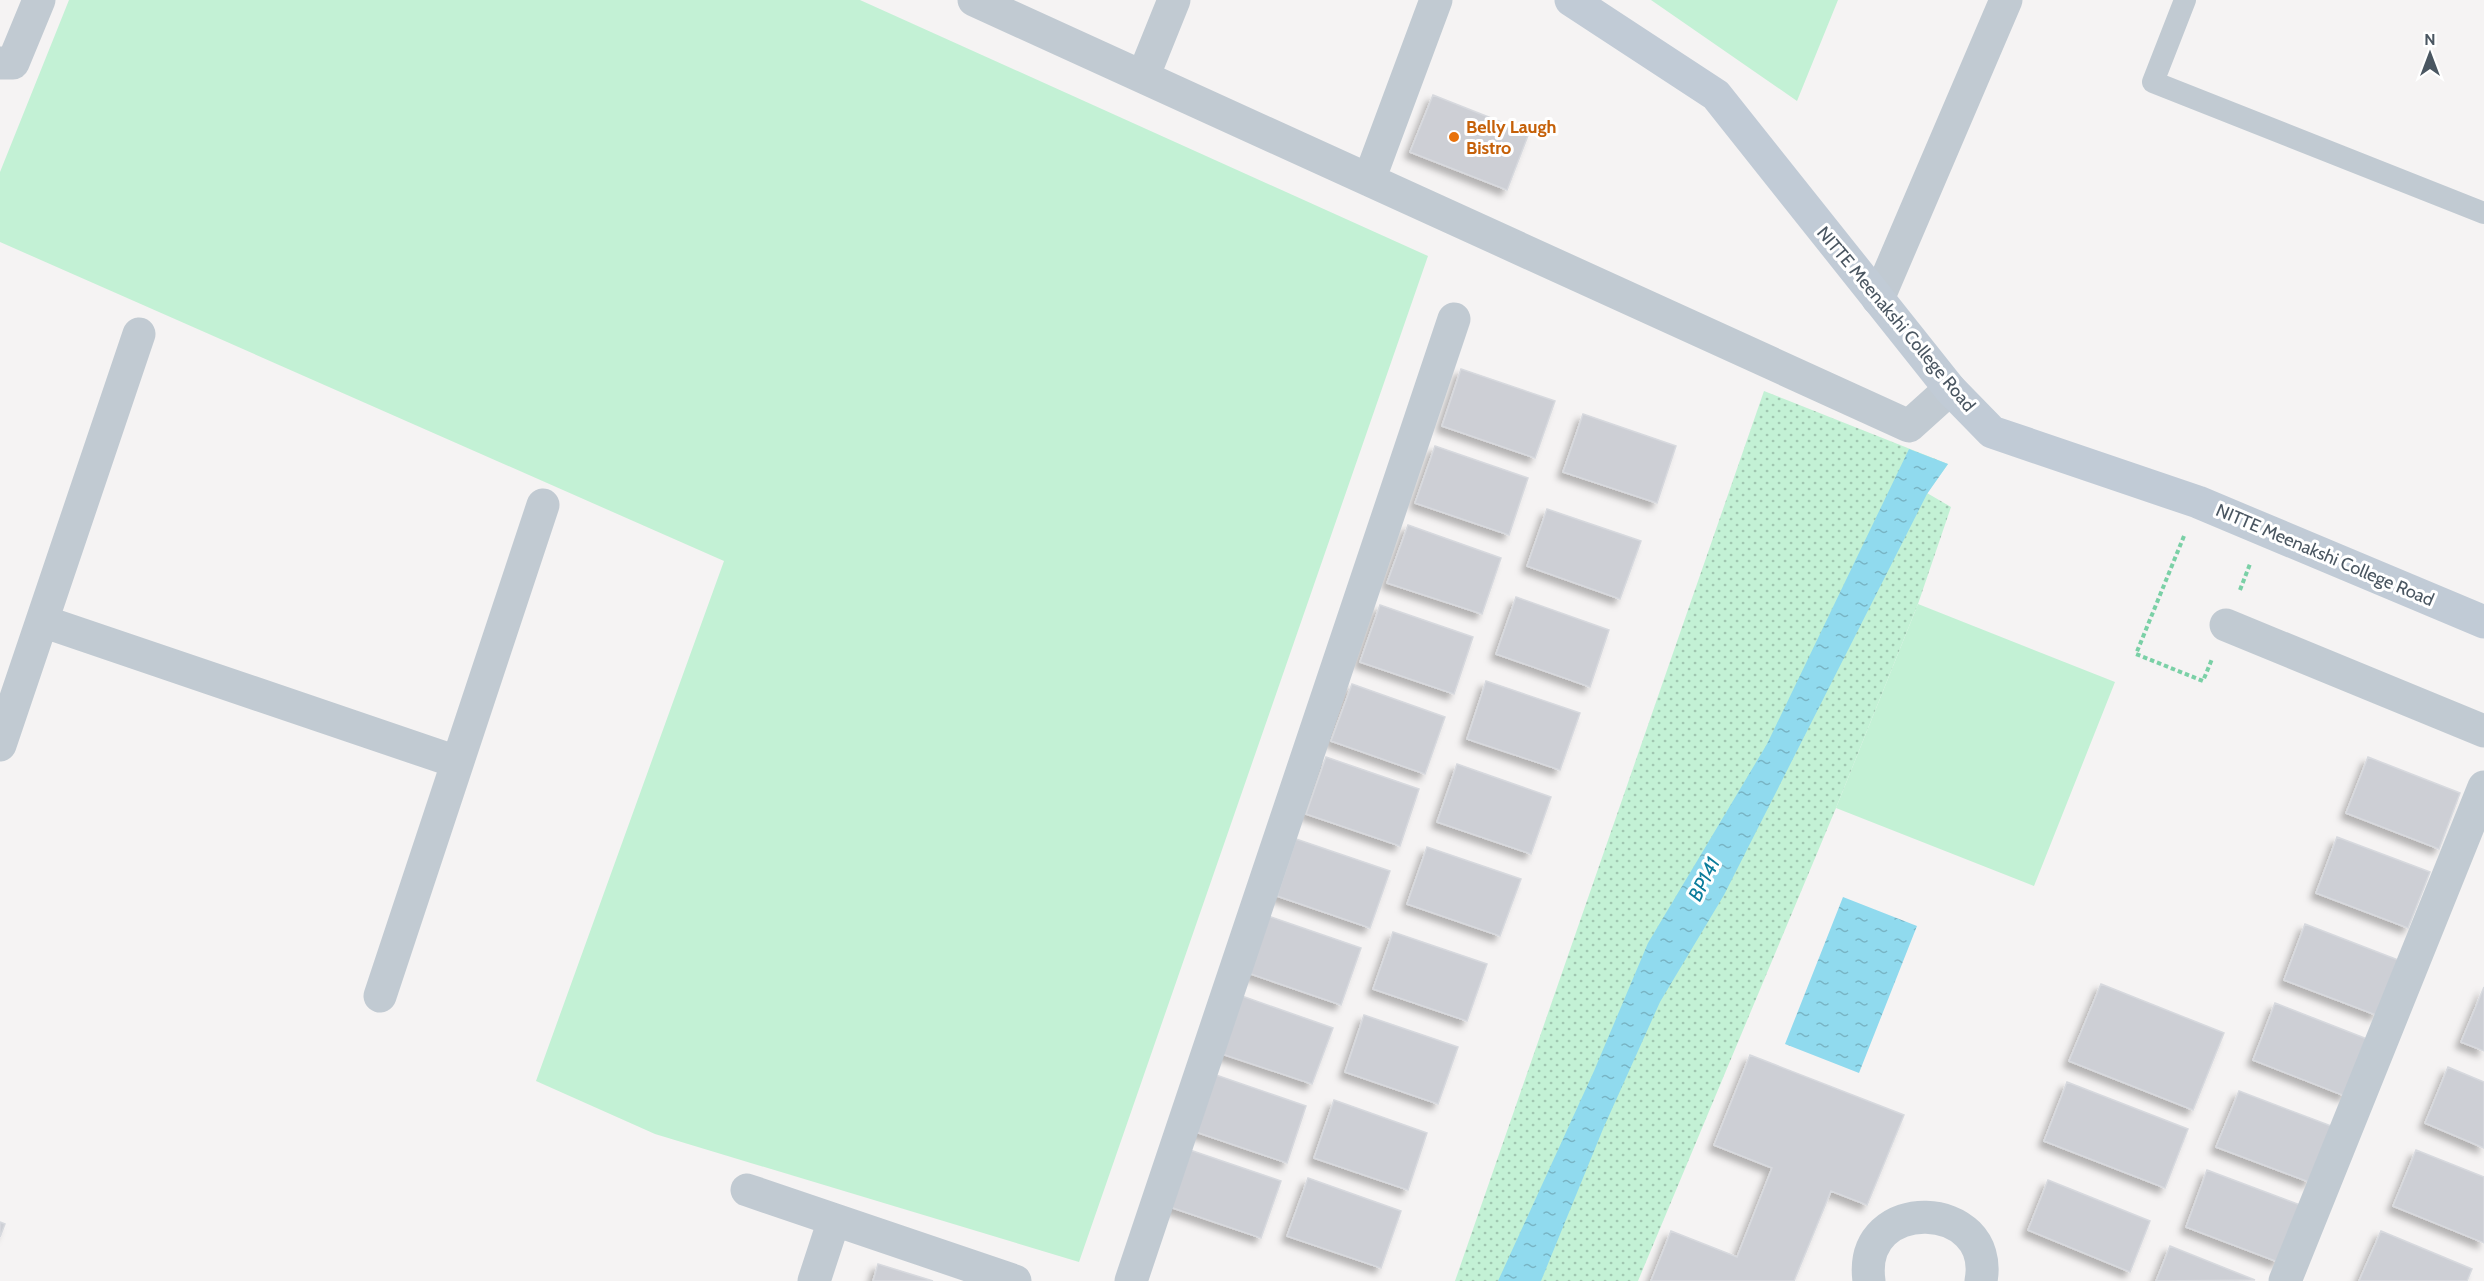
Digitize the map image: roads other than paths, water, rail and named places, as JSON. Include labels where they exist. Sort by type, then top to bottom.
[{"type":"street","points":[[0,63],[13,63],[39,0]]},
{"type":"street","points":[[974,0],[1909,426],[1950,389]]},
{"type":"street","points":[[1143,77],[1174,0]]},
{"type":"street","points":[[1369,180],[1436,0]]},
{"type":"street","name":"NITTE Meenakshi College Road","points":[[1571,0],[1716,95],[1950,389],[1992,432],[2198,502],[2484,622]]},
{"type":"street","points":[[1878,299],[2006,0]]},
{"type":"street","points":[[1131,1281],[1454,319]]},
{"type":"street","points":[[0,745],[139,333]]},
{"type":"street","points":[[380,996],[543,505]]},
{"type":"street","points":[[42,621],[457,762]]},
{"type":"street","points":[[2226,626],[2484,731]]},
{"type":"street","points":[[2285,1281],[2484,788]]},
{"type":"street","points":[[747,1190],[1015,1281]]},
{"type":"street","points":[[1869,1281],[1868,1270],[1872,1251],[1881,1236],[1896,1224],[1913,1217],[1931,1216],[1948,1220],[1963,1231],[1974,1244],[1981,1260],[1981,1281]]},
{"type":"street","points":[[814,1281],[834,1220]]},
{"type":"lane","points":[[2185,0],[2153,82],[2484,213]]},
{"type":"water","name":"BP141","points":[[1909,449],[1948,464],[1927,494],[1724,895],[1660,1002],[1603,1129],[1541,1281],[1498,1281],[1594,1071],[1648,943],[1767,744]]},
{"type":"water","points":[[1843,897],[1917,926],[1859,1073],[1785,1044]]},
{"type":"place","name":"Belly Laugh Bistro","points":[[1454,137]]}]
